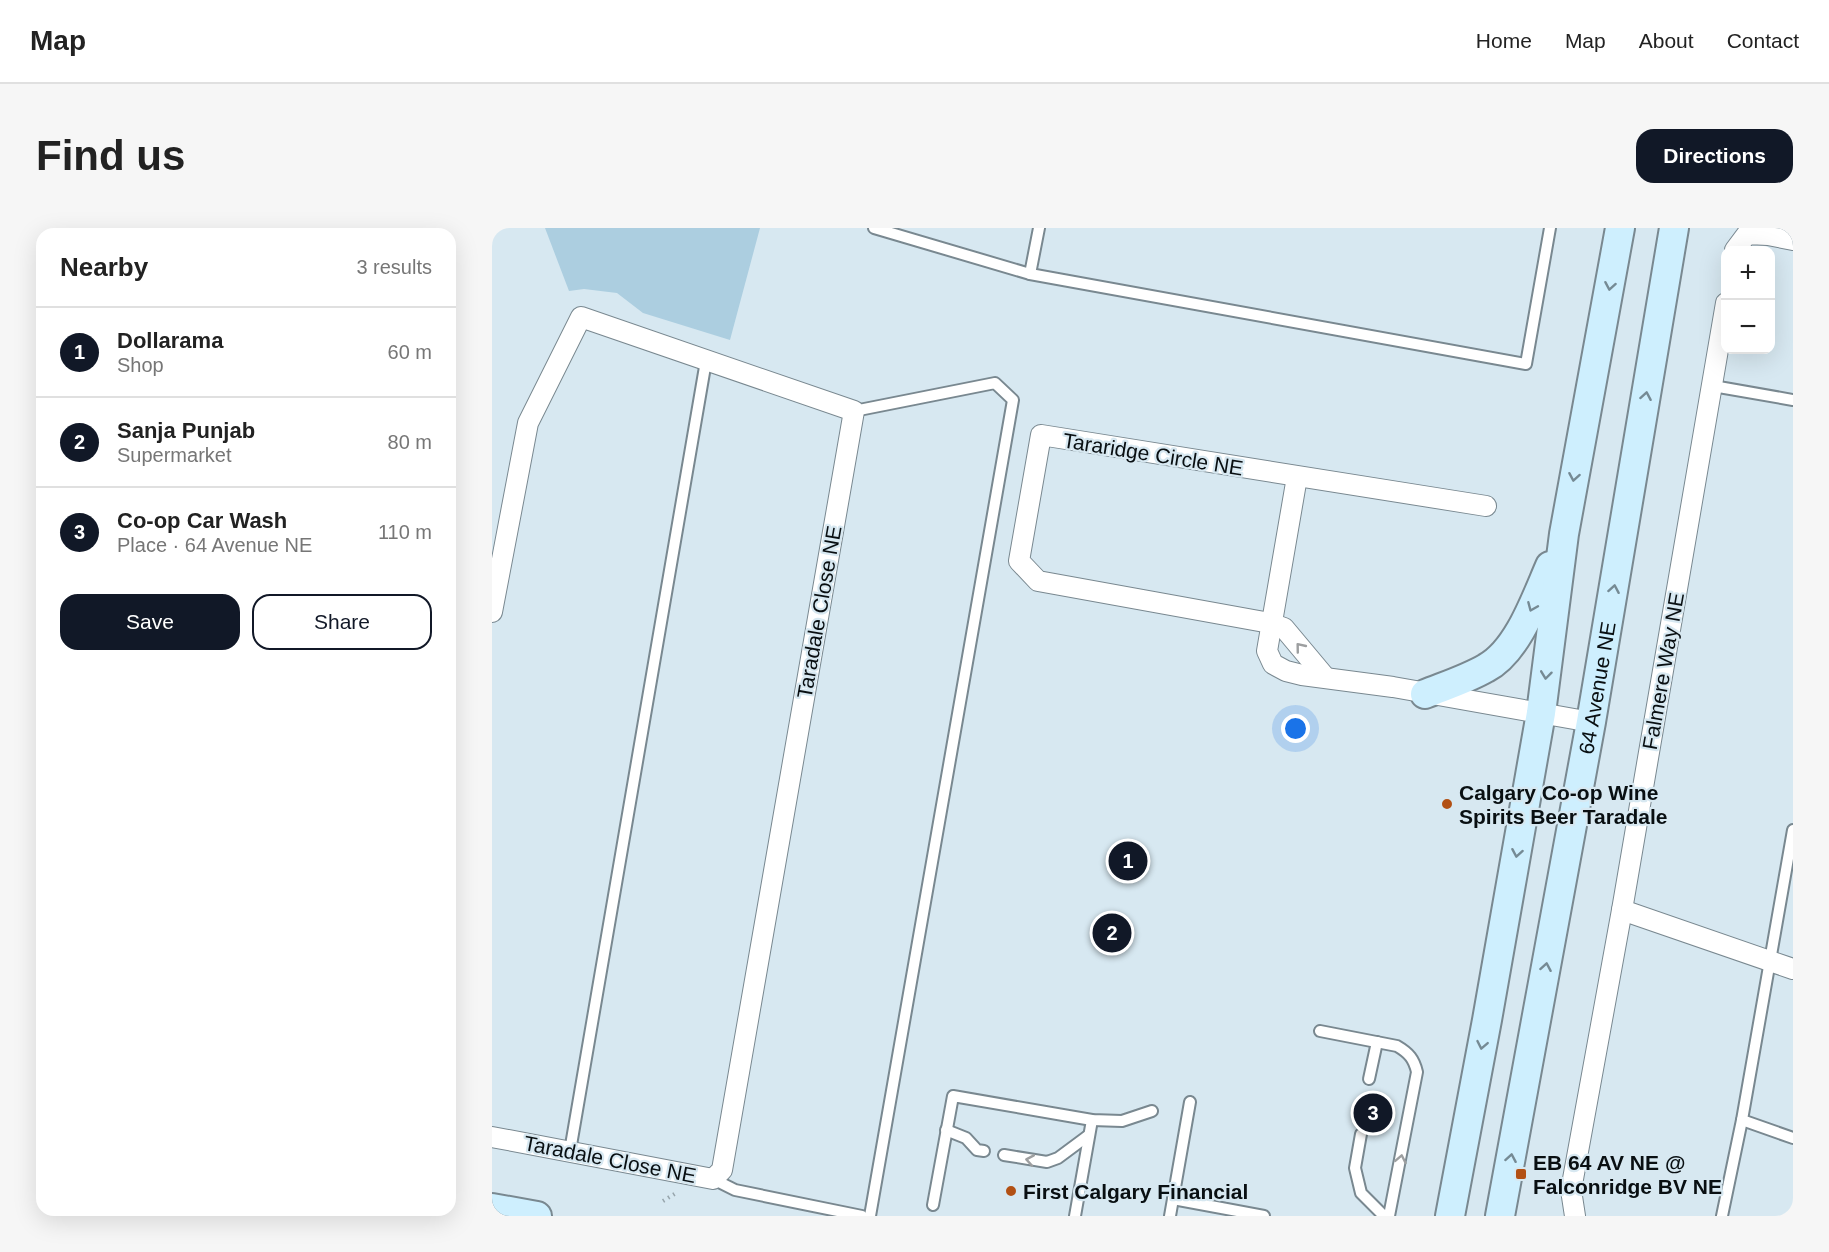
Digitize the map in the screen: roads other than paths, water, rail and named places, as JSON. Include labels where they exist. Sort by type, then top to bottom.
[{"type":"main road","points":[[1450,1216],[1541,713],[1564,534],[1620,228]]},
{"type":"main road","name":"64 Avenue NE","points":[[1500,1216],[1591,722],[1674,228]]},
{"type":"main road","points":[[1425,694],[1487,668],[1501,656],[1526,623],[1564,534]]},
{"type":"main road","points":[[492,1208],[537,1216]]},
{"type":"street","points":[[1737,246],[1745,231],[1793,240]]},
{"type":"street","points":[[492,612],[528,423],[581,317],[854,411]]},
{"type":"street","name":"Falmere Way NE","points":[[1575,1216],[1571,1191],[1622,910],[1721,331]]},
{"type":"street","name":"Taradale Close NE","points":[[492,1137],[713,1179],[723,1170],[854,411]]},
{"type":"street","name":"Tararidge Circle NE","points":[[1326,677],[1284,628],[1270,623],[1038,581],[1019,561],[1041,435],[1486,507]]},
{"type":"street","points":[[1297,477],[1270,623],[1267,651],[1273,664],[1294,673],[1591,722]]},
{"type":"street","points":[[1622,910],[1793,969]]},
{"type":"lane","points":[[874,228],[1030,274],[1526,364],[1550,228]]},
{"type":"lane","points":[[1030,274],[1039,228]]},
{"type":"lane","points":[[570,1151],[706,361]]},
{"type":"lane","points":[[854,411],[995,383],[1013,400],[870,1216]]},
{"type":"lane","points":[[1713,386],[1793,400]]},
{"type":"lane","points":[[1722,1216],[1742,1120],[1793,830]]},
{"type":"lane","points":[[1320,1031],[1397,1046],[1408,1053],[1415,1063],[1417,1072],[1389,1216]]},
{"type":"lane","points":[[1369,1079],[1377,1042]]},
{"type":"lane","points":[[933,1205],[953,1096],[1092,1120],[1122,1120],[1152,1112]]},
{"type":"lane","points":[[1170,1216],[1190,1102]]},
{"type":"lane","points":[[1075,1216],[1092,1120]]},
{"type":"lane","points":[[1742,1120],[1793,1138]]},
{"type":"lane","points":[[946,1131],[966,1138],[977,1150],[984,1151]]},
{"type":"lane","points":[[1361,1134],[1355,1168],[1361,1193],[1384,1216]]},
{"type":"lane","points":[[1004,1155],[1047,1162],[1058,1158],[1089,1135]]},
{"type":"lane","points":[[713,1179],[735,1190],[862,1216]]},
{"type":"lane","points":[[1173,1199],[1210,1211],[1264,1216]]},
{"type":"place","name":"Calgary Co-op Wine Spirits Beer Taradale","points":[[1447,804]]},
{"type":"place","name":"Dollarama","points":[[1128,861]]},
{"type":"place","name":"Sanja Punjab","points":[[1112,933]]},
{"type":"place","name":"Co-op Car Wash","points":[[1373,1113]]},
{"type":"place","name":"EB 64 AV NE @ Falconridge BV NE","points":[[1521,1174]]},
{"type":"place","name":"First Calgary Financial","points":[[1011,1191]]}]
